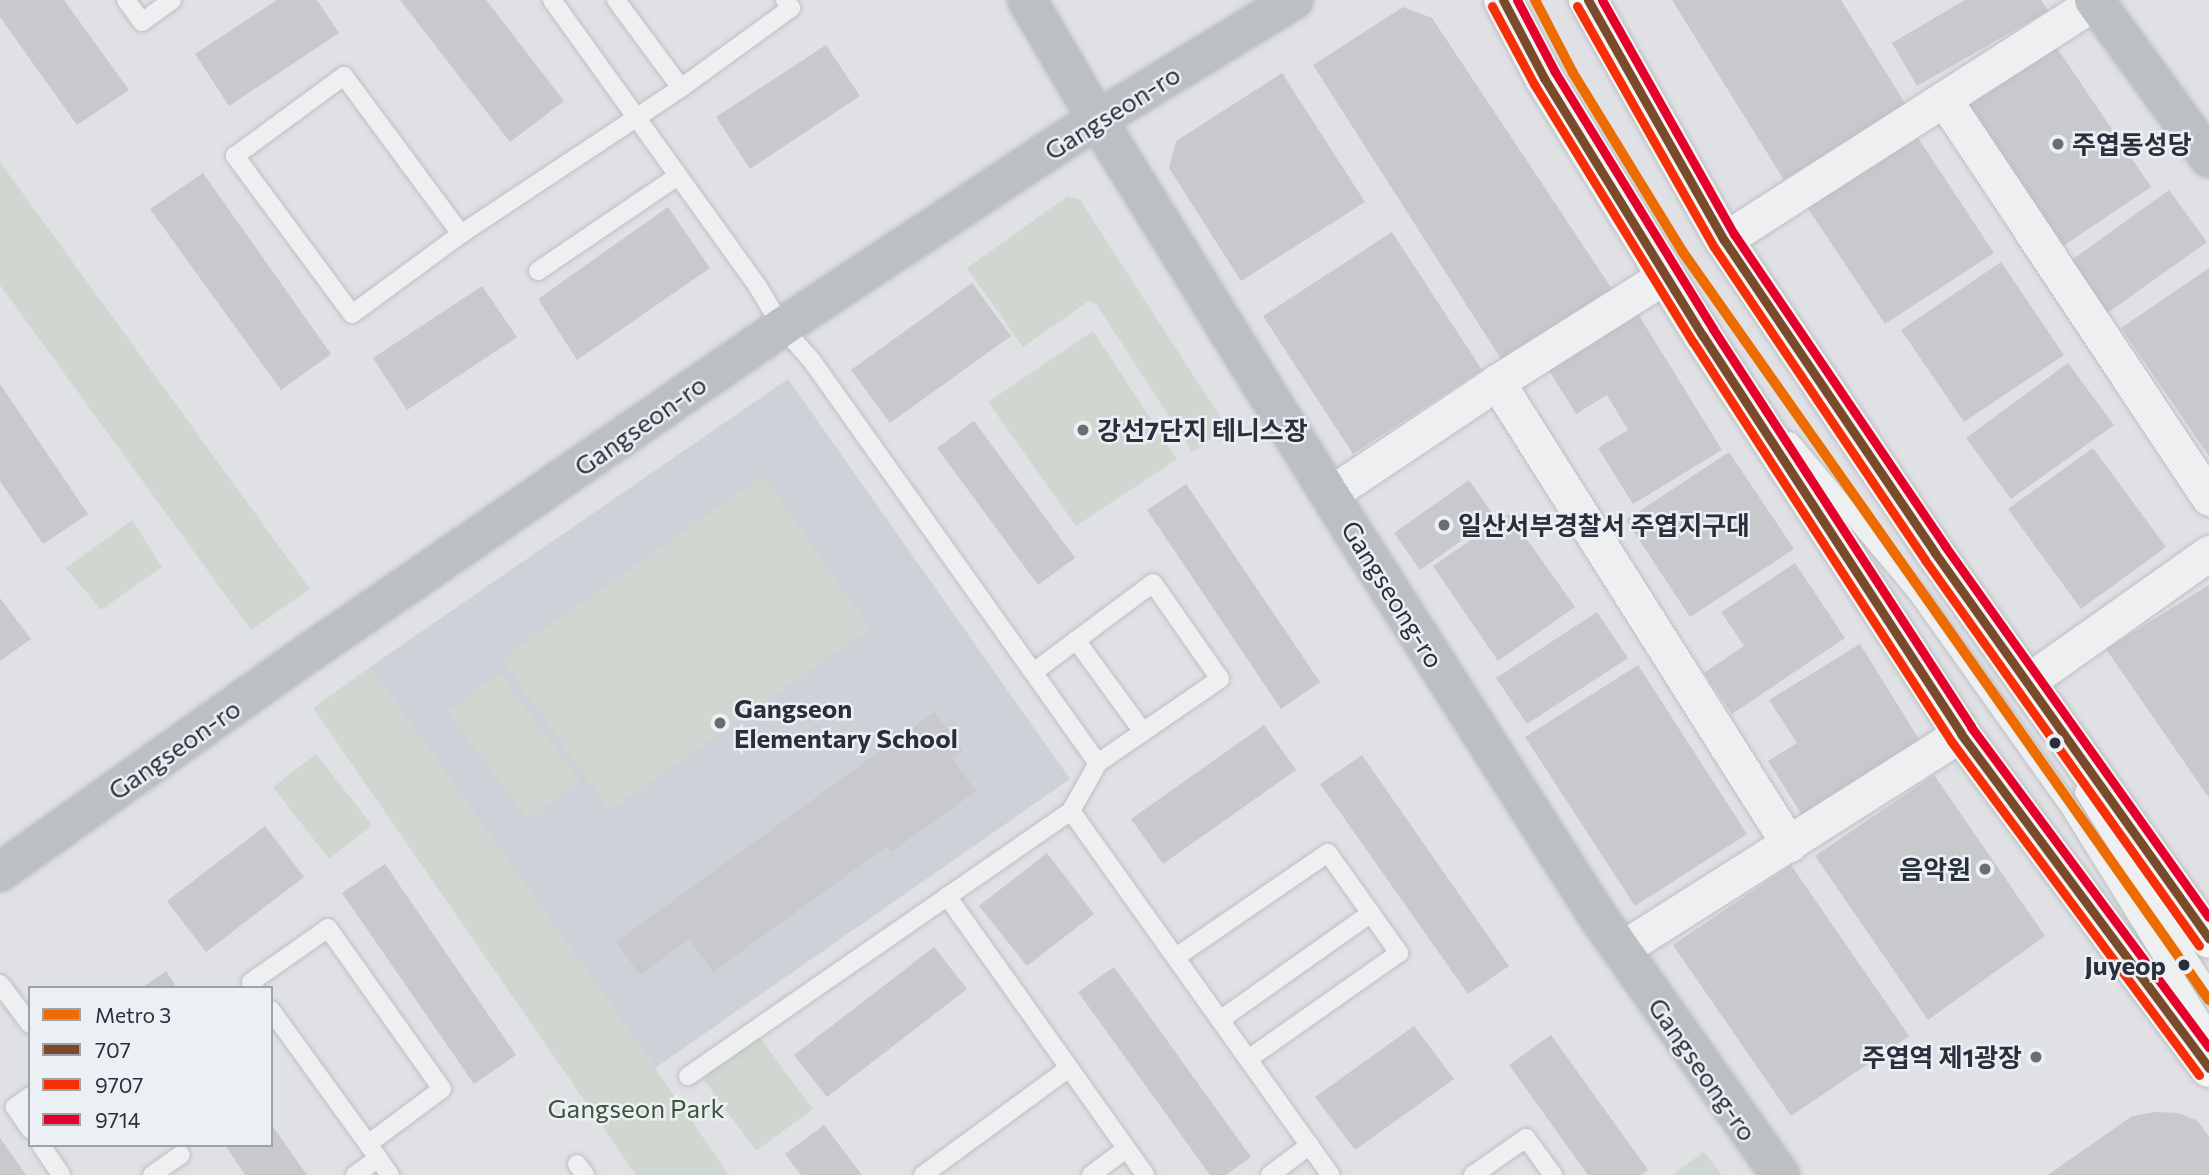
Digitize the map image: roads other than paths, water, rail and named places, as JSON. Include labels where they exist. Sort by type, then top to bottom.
[{"type":"main road","points":[[1503,0],[1544,78],[1703,336],[1961,734],[2209,1068]]},
{"type":"main road","points":[[1588,0],[1724,240],[1935,553],[2209,938]]},
{"type":"street","name":"Gangseong-ro","points":[[1027,0],[1098,121],[1330,494],[1620,950],[1780,1175]]},
{"type":"street","name":"Gangseon-ro","points":[[0,872],[310,652],[782,327],[1098,121],[1294,0]]},
{"type":"street","points":[[1724,240],[2095,1],[2209,158]]},
{"type":"street","points":[[1944,99],[2209,498]]},
{"type":"street","points":[[1330,494],[1497,382],[1666,275]]},
{"type":"street","points":[[1497,382],[1789,844]]},
{"type":"street","points":[[2027,682],[2209,553]]},
{"type":"street","points":[[1620,950],[1961,734]]},
{"type":"lane","points":[[126,0],[142,22],[172,0]]},
{"type":"lane","points":[[552,0],[764,295],[782,327],[812,361],[1098,763]]},
{"type":"lane","points":[[616,0],[681,88]]},
{"type":"lane","points":[[461,234],[344,76],[235,156],[352,314],[461,234],[681,88],[791,8],[785,0]]},
{"type":"lane","points":[[538,271],[678,176]]},
{"type":"lane","points":[[1703,336],[1918,594],[2072,811],[2209,1032]]},
{"type":"lane","points":[[1935,553],[2209,991]]},
{"type":"lane","points":[[688,1076],[1071,811],[1098,763],[1220,679],[1153,583],[1035,671]]},
{"type":"lane","points":[[1076,640],[1143,732]]},
{"type":"lane","points":[[1071,811],[1331,1175]]},
{"type":"lane","points":[[1176,957],[1328,853],[1371,913],[1399,953],[1248,1059]]},
{"type":"lane","points":[[947,896],[1144,1175]]},
{"type":"lane","points":[[1220,1020],[1371,913]]},
{"type":"lane","points":[[254,986],[251,982],[328,928],[442,1089],[373,1151],[355,1175]]},
{"type":"lane","points":[[0,984],[28,1021]]},
{"type":"lane","points":[[273,1013],[390,1175]]},
{"type":"lane","points":[[923,1175],[1069,1068]]},
{"type":"lane","points":[[28,1097],[15,1107],[28,1126]]},
{"type":"lane","points":[[1473,1175],[1526,1138],[1553,1175]]},
{"type":"lane","points":[[1270,1175],[1310,1146]]},
{"type":"lane","points":[[45,1147],[61,1175]]},
{"type":"lane","points":[[1091,1175],[1126,1149]]},
{"type":"lane","points":[[152,1175],[181,1155]]},
{"type":"metro line","name":"3","points":[[1535,0],[1573,73],[1682,251],[2209,1000]]},
{"type":"place","name":"주엽동성당","points":[[2058,144]]},
{"type":"place","name":"강선7단지 테니스장","points":[[1083,430]]},
{"type":"place","name":"일산서부경찰서 주엽지구대","points":[[1444,525]]},
{"type":"place","name":"Gangseon Elementary School","points":[[720,723]]},
{"type":"place","name":"음악원","points":[[1985,869]]},
{"type":"place","name":"Juyeop","points":[[2184,965]]},
{"type":"place","name":"주엽역 제1광장","points":[[2036,1057]]},
{"type":"park label","name":"Gangseon Park","points":[[636,1108]]}]
